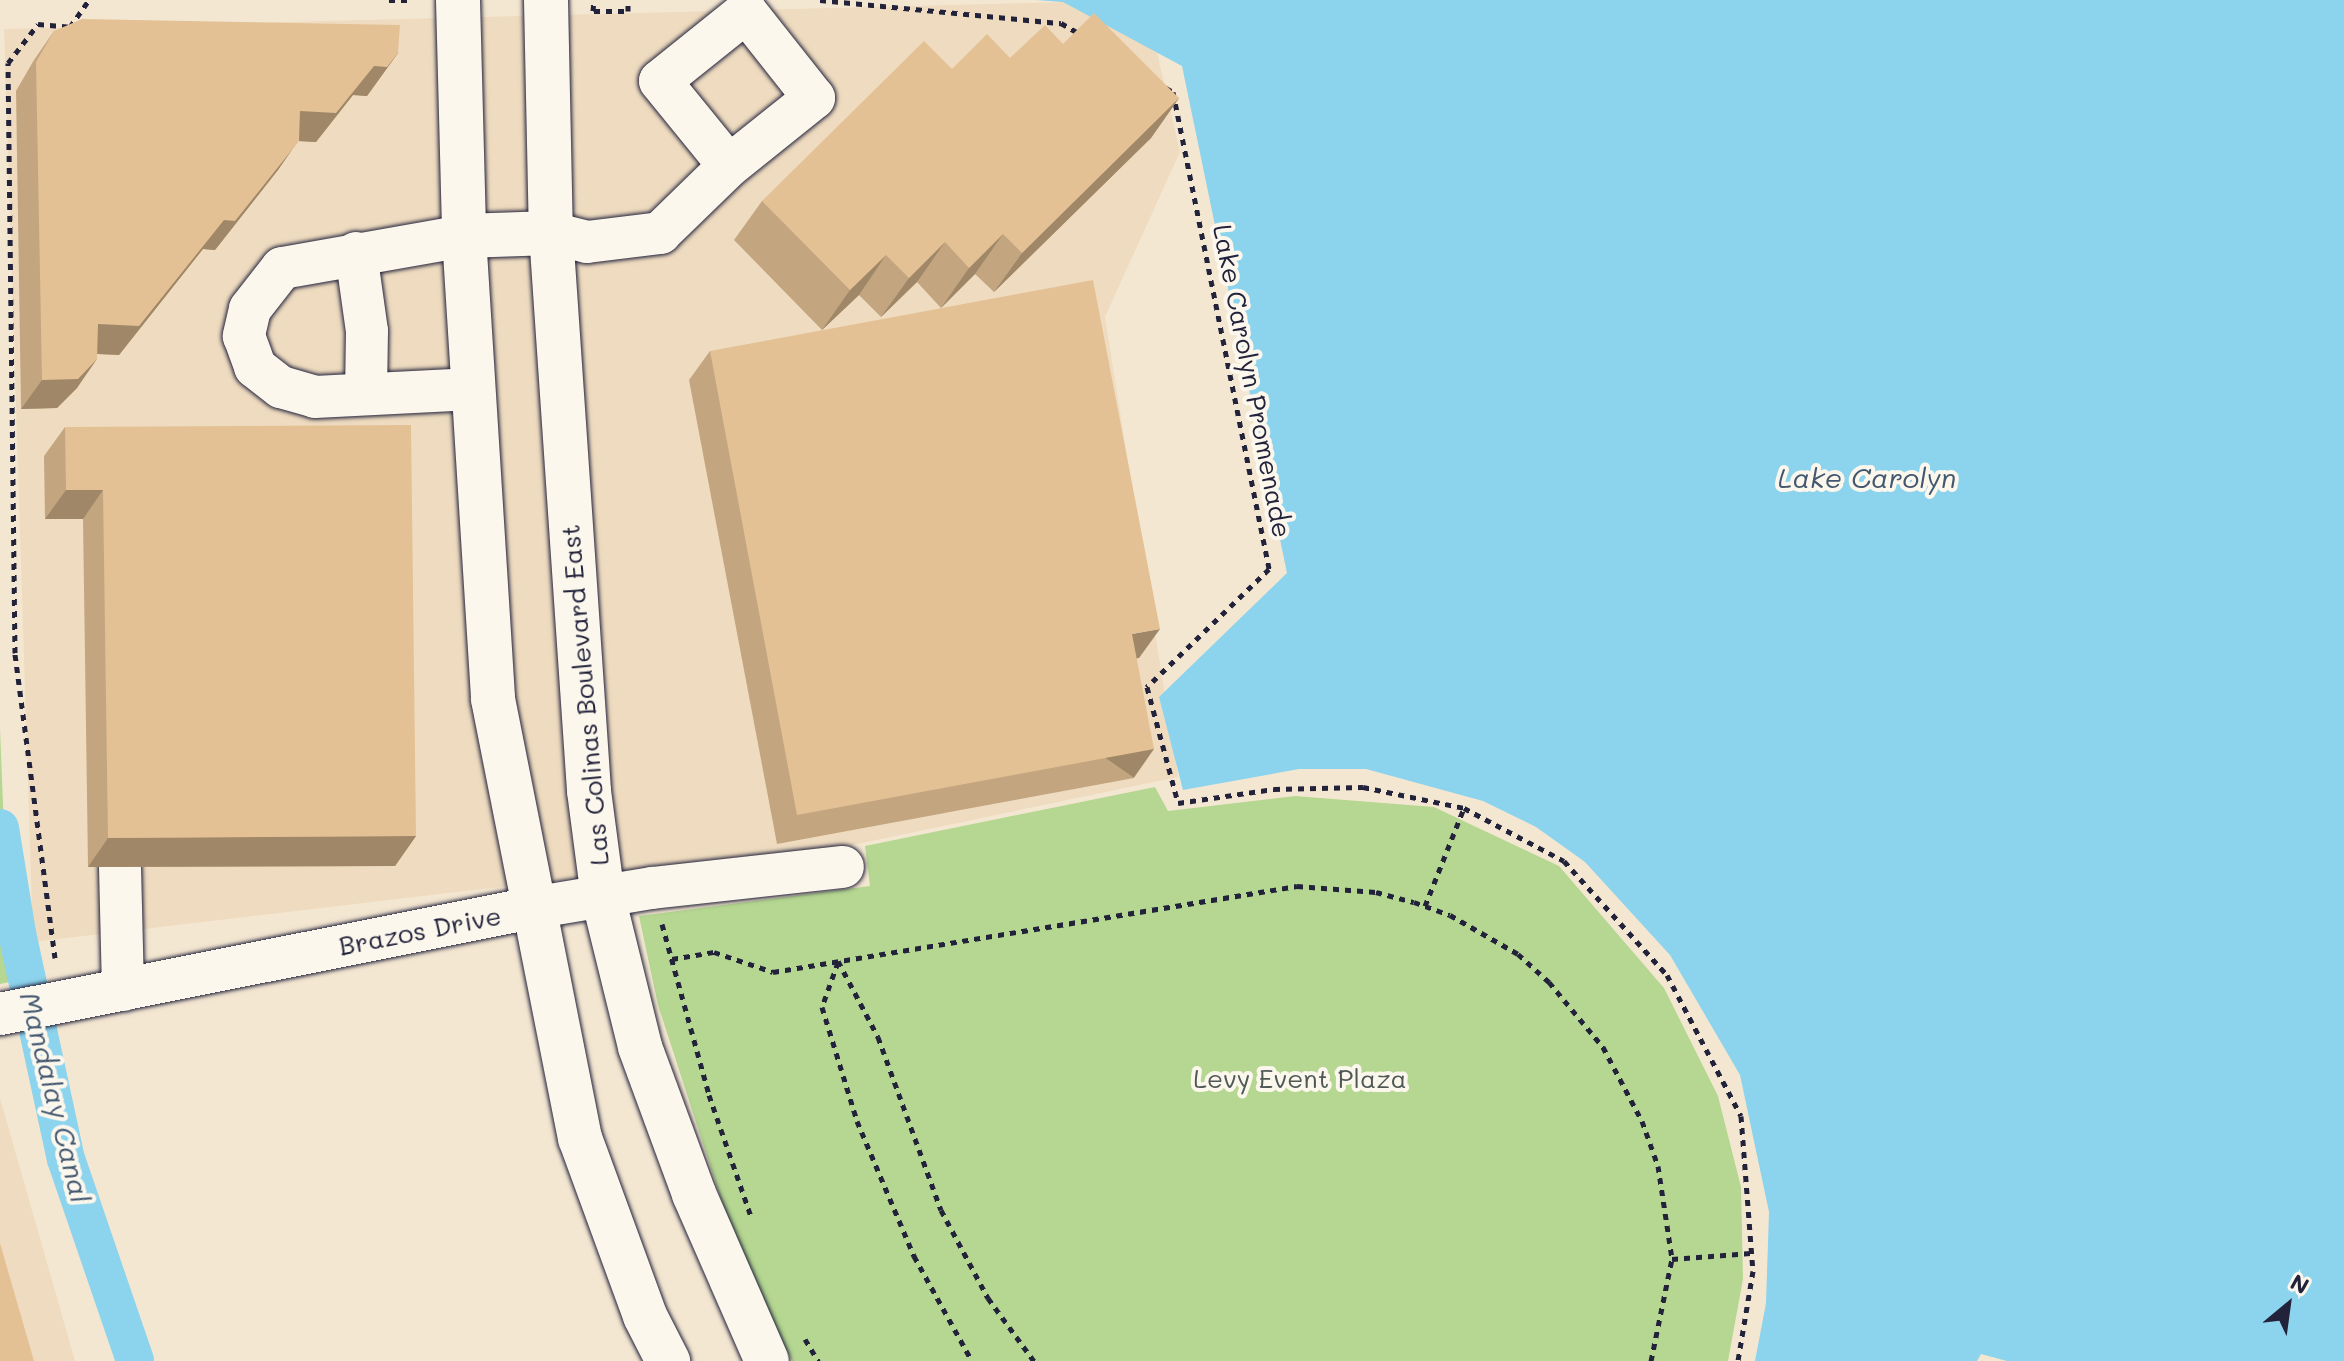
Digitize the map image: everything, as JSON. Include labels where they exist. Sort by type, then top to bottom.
[{"type":"main road","points":[[458,9],[464,236],[493,699],[580,1138],[645,1316],[668,1361]]},
{"type":"main road","name":"Las Colinas Boulevard East","points":[[546,10],[551,233],[589,791],[603,897],[640,1047],[694,1194],[767,1361]]},
{"type":"main road","points":[[464,236],[551,233]]},
{"type":"street","points":[[551,233],[587,242],[660,233],[729,166]]},
{"type":"street","points":[[464,236],[282,268],[250,309],[244,336],[255,367],[281,387],[315,397],[366,392],[473,389]]},
{"type":"street","points":[[356,253],[367,331],[366,392]]},
{"type":"street","points":[[120,867],[120,990]]},
{"type":"street","name":"Brazos Drive","points":[[0,1014],[532,908],[652,888],[843,867]]},
{"type":"path","points":[[55,958],[15,653],[8,63],[38,24],[70,27],[89,0]]},
{"type":"path","points":[[389,0],[411,0]]},
{"type":"path","points":[[594,11],[628,11],[628,0]]},
{"type":"path","points":[[820,0],[1061,23],[1086,38]]},
{"type":"path","name":"Lake Carolyn Promenade","points":[[1161,85],[1173,92],[1269,569],[1147,687],[1178,803],[1274,789],[1363,787],[1464,808],[1564,861],[1667,975],[1741,1116],[1752,1253],[1738,1361]]},
{"type":"path","points":[[1425,906],[1464,808]]},
{"type":"path","points":[[672,959],[714,952],[773,972],[1257,890],[1336,887],[1425,906],[1518,954],[1559,992],[1603,1047],[1642,1121],[1658,1166],[1672,1259],[1651,1361]]},
{"type":"path","points":[[652,888],[709,1095],[756,1228]]},
{"type":"path","points":[[838,961],[822,1007],[857,1121],[914,1256],[972,1361]]},
{"type":"path","points":[[838,961],[878,1037],[941,1210],[988,1298],[1034,1361]]},
{"type":"path","points":[[1672,1259],[1752,1253]]},
{"type":"path","points":[[799,1327],[818,1361]]},
{"type":"shaded area","points":[[1145,0],[1180,152],[1105,317],[1178,777],[848,846],[33,942],[4,29]]},
{"type":"shaded area","points":[[0,1098],[75,1361],[0,1361]]},
{"type":"green space","points":[[0,728],[10,982],[0,984]]},
{"type":"green space","name":"Levy Event Plaza","points":[[1155,787],[1168,811],[1295,796],[1434,807],[1559,866],[1664,988],[1718,1096],[1741,1187],[1743,1279],[1728,1361],[792,1361],[747,1279],[658,1005],[639,916],[870,886],[865,846]]},
{"type":"water","name":"Lake Carolyn","points":[[1036,0],[2344,0],[2344,1361],[2007,1361],[1981,1354],[1977,1361],[1755,1361],[1766,1303],[1769,1212],[1740,1075],[1670,955],[1585,862],[1536,827],[1483,801],[1366,769],[1299,769],[1183,790],[1159,697],[1287,573],[1182,66],[1063,2]]},
{"type":"building","points":[[1094,13],[1179,98],[1022,253],[1003,234],[969,268],[945,242],[909,278],[886,255],[850,290],[762,201],[924,41],[952,69],[987,34],[1010,58],[1045,25],[1063,44]]},
{"type":"building","points":[[82,19],[400,25],[398,53],[387,67],[374,66],[336,113],[300,111],[299,141],[235,221],[224,220],[139,326],[98,324],[97,359],[78,379],[42,380],[36,62],[54,31]]},
{"type":"building","points":[[1093,280],[1160,629],[1132,634],[1154,749],[797,815],[710,351]]},
{"type":"building","points":[[411,425],[416,836],[108,838],[103,490],[66,490],[65,427]]},
{"type":"building","points":[[0,1243],[34,1361],[0,1361]]},
{"type":"waterway","name":"Mandalay Canal","points":[[0,828],[17,933],[66,1159],[135,1361]]}]
